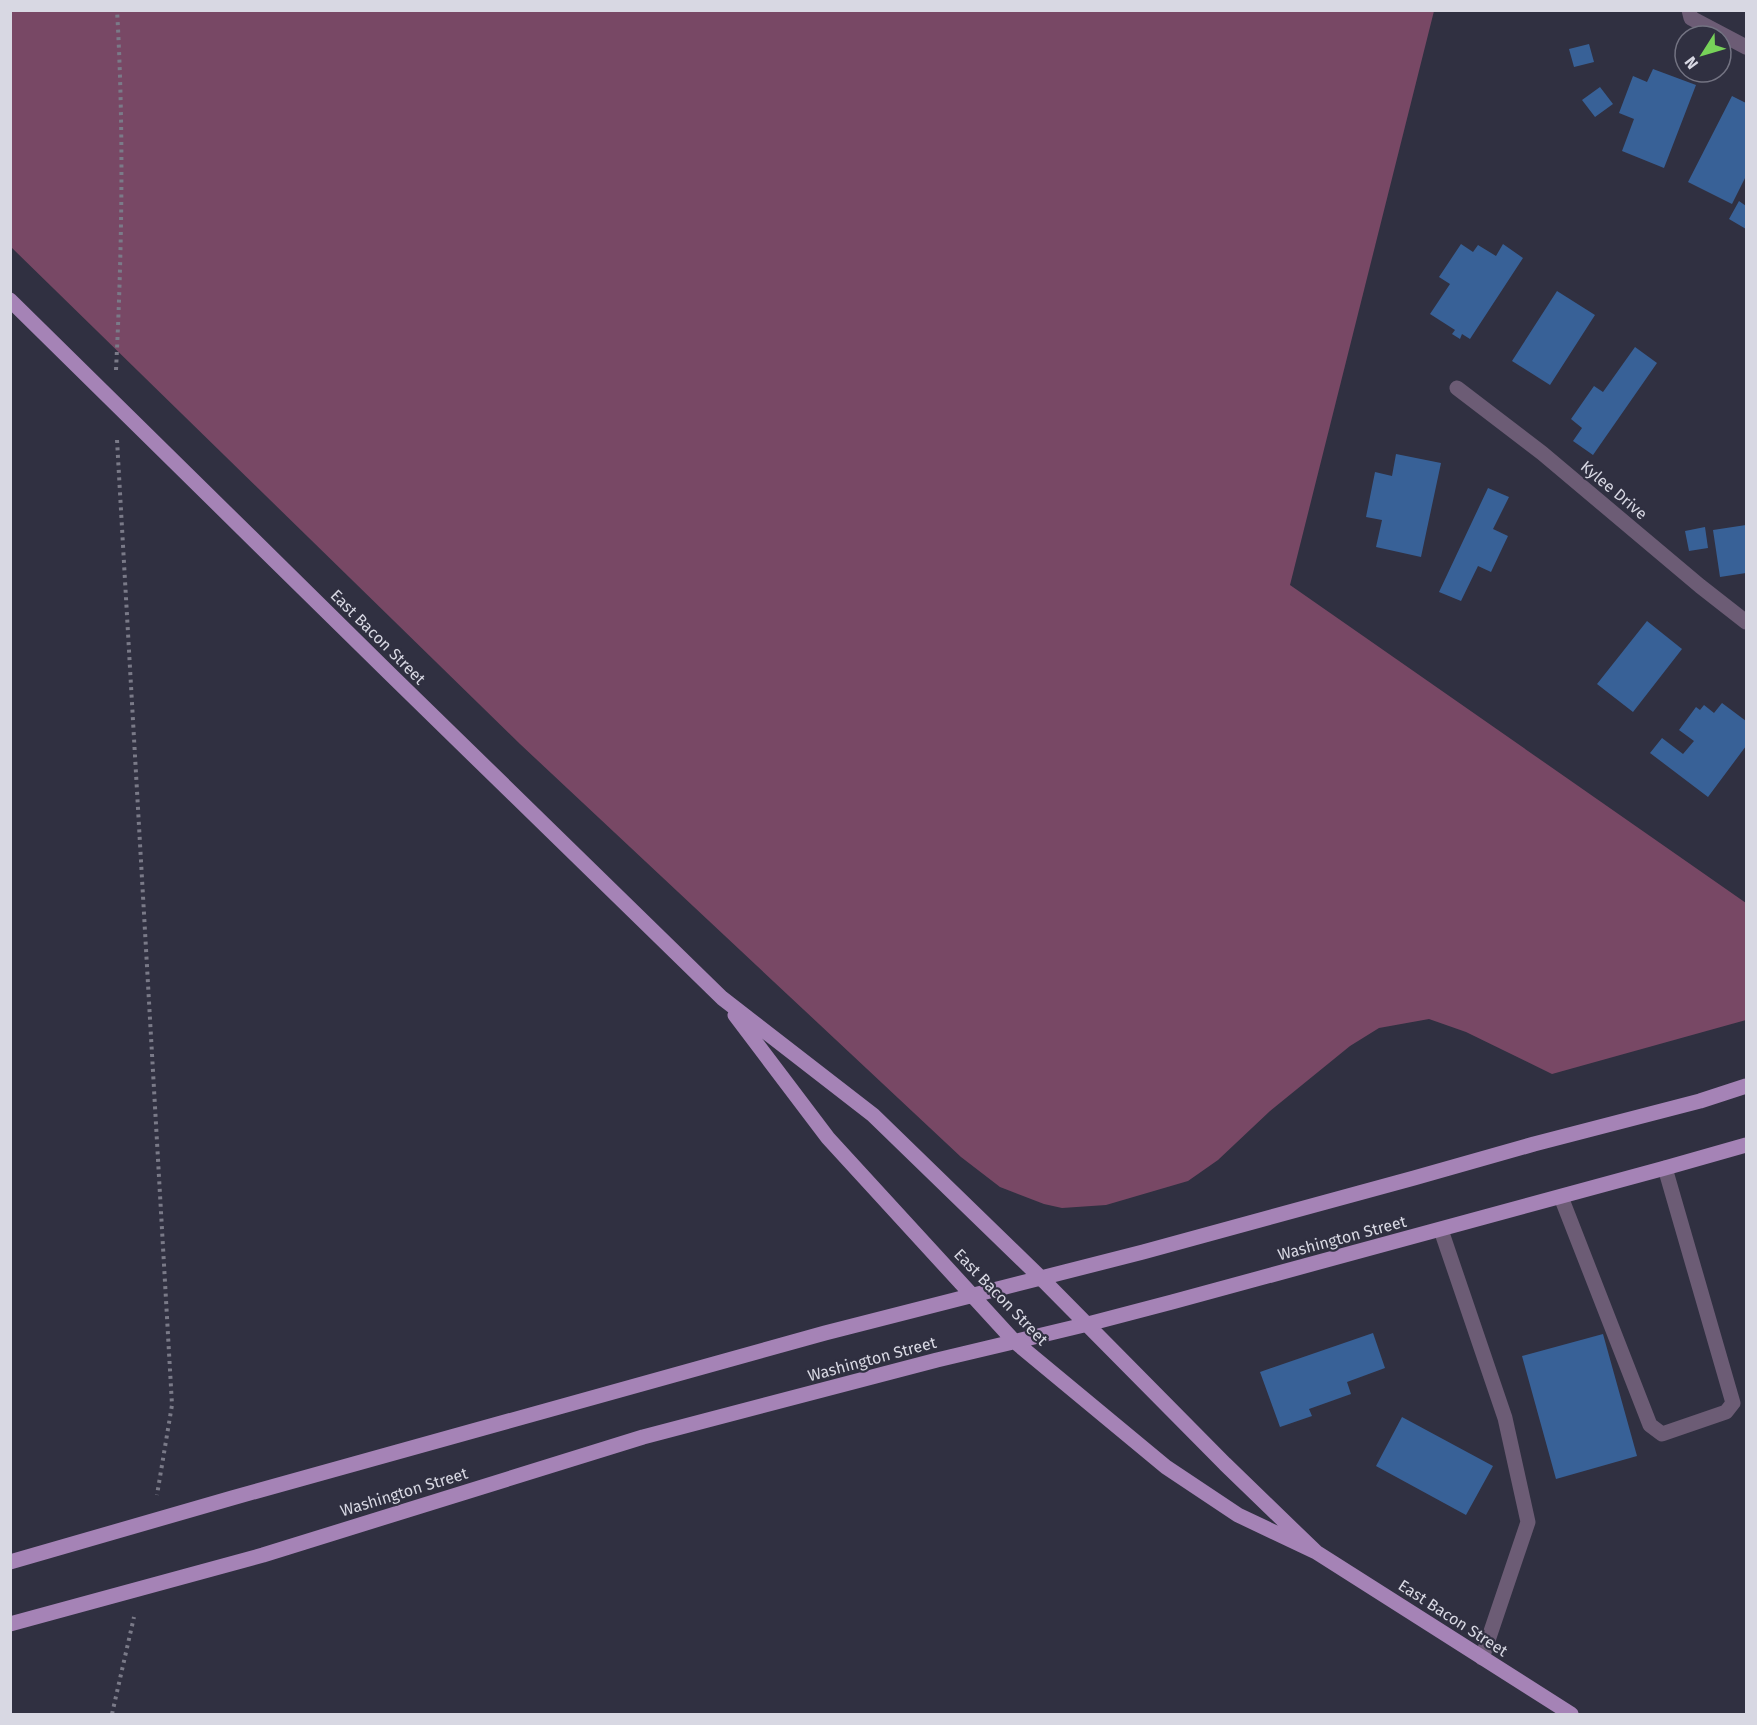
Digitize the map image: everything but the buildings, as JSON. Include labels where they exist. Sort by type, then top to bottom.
[{"type":"main road","name":"East Bacon Street","points":[[10,300],[722,998],[873,1115],[1088,1324],[1225,1464],[1316,1552]]},
{"type":"main road","name":"East Bacon Street","points":[[722,998],[828,1138],[1014,1341],[1166,1467],[1238,1515],[1316,1552],[1571,1714]]},
{"type":"main road","points":[[10,1562],[825,1333],[1403,1181],[1700,1101],[1746,1086]]},
{"type":"main road","name":"Washington Street","points":[[10,1624],[262,1555],[643,1437],[1088,1324],[1441,1230],[1746,1145]]},
{"type":"street","points":[[1689,10],[1691,18],[1746,47]]},
{"type":"street","name":"Kylee Drive","points":[[1457,388],[1542,453],[1746,622]]},
{"type":"street","points":[[1561,1197],[1650,1425],[1662,1434],[1726,1412],[1733,1403],[1665,1168]]},
{"type":"street","points":[[1441,1230],[1505,1418],[1528,1522],[1482,1658]]},
{"type":"path","points":[[117,10],[121,70],[121,274],[115,401],[172,1405],[152,1522]]},
{"type":"path","points":[[112,1714],[140,1589]]},
{"type":"shaded area","points":[[10,11],[1434,11],[1290,585],[1746,903],[1746,1020],[1552,1074],[1466,1032],[1429,1019],[1379,1028],[1350,1046],[1270,1111],[1218,1160],[1188,1181],[1106,1205],[1062,1208],[1044,1204],[1000,1187],[961,1157],[520,744],[11,247]]}]
